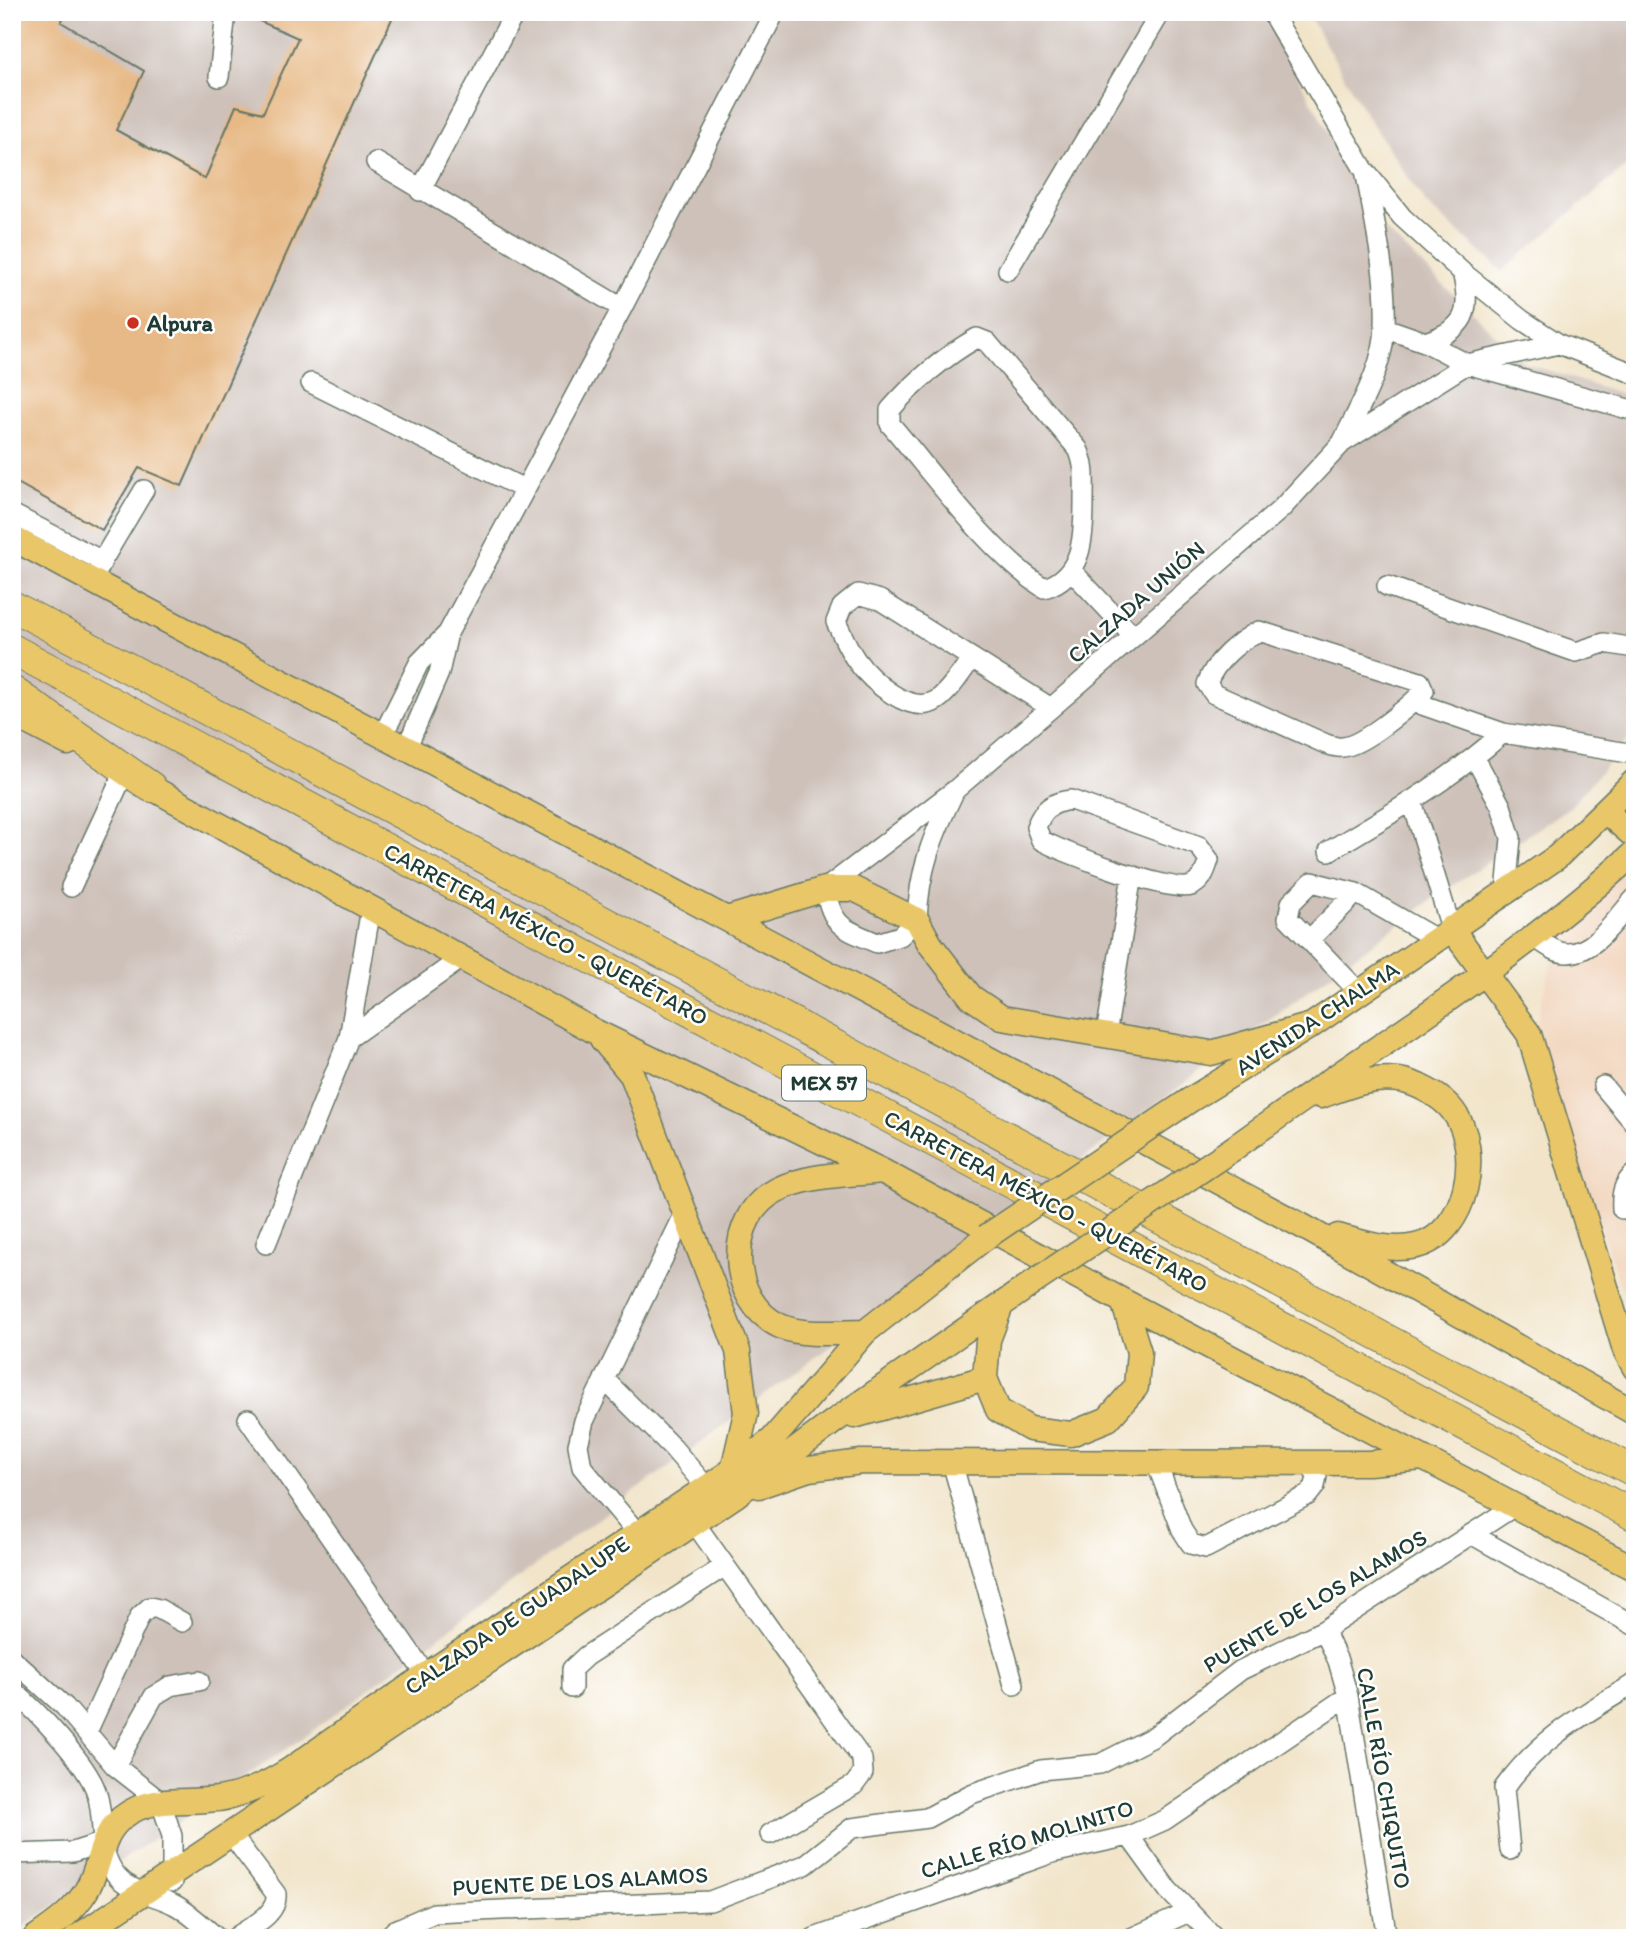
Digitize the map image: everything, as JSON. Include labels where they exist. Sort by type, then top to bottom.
[{"type":"highway","name":"CARRETERA MÉXICO - QUERÉTARO","points":[[12,607],[1635,1472]]},
{"type":"highway","name":"CARRETERA MÉXICO - QUERÉTARO","points":[[12,649],[1635,1516]]},
{"type":"highway","points":[[12,691],[151,787]]},
{"type":"main road","points":[[12,538],[98,571],[382,737],[730,918],[1304,1227],[1635,1413]]},
{"type":"main road","points":[[12,714],[151,787],[594,1031],[882,1171],[1123,1301],[1635,1569]]},
{"type":"main road","name":"AVENIDA CHALMA","points":[[986,1237],[1189,1100],[1312,1025],[1443,933],[1506,893],[1557,857],[1635,781]]},
{"type":"main road","points":[[1606,812],[1635,837]]},
{"type":"main road","points":[[1291,1107],[1483,974],[1599,885],[1635,852]]},
{"type":"main road","points":[[730,918],[825,889],[854,889],[917,920],[930,944],[971,997],[1002,1018],[1211,1053],[1312,1025]]},
{"type":"main road","points":[[1443,933],[1483,974],[1529,1034],[1625,1350],[1635,1368]]},
{"type":"main road","points":[[594,1031],[632,1075],[738,1351],[746,1413],[734,1483],[861,1462],[1308,1462],[1424,1458]]},
{"type":"main road","points":[[1291,1107],[1363,1081],[1399,1080],[1425,1090],[1453,1111],[1465,1138],[1468,1159],[1469,1170],[1460,1205],[1443,1230],[1419,1246],[1388,1249],[1304,1227]]},
{"type":"main road","name":"CALZADA DE GUADALUPE","points":[[35,1938],[64,1919],[87,1889],[102,1843],[118,1822],[138,1808],[161,1802],[222,1799],[274,1780],[707,1488],[734,1483],[833,1422],[1291,1107]]},
{"type":"main road","points":[[864,1332],[800,1332],[779,1326],[761,1311],[745,1291],[738,1269],[738,1250],[743,1232],[755,1210],[775,1191],[808,1178],[882,1171]]},
{"type":"main road","name":"CALZADA DE GUADALUPE","points":[[76,1938],[694,1522],[734,1483],[864,1332],[986,1237]]},
{"type":"main road","points":[[1000,1308],[988,1340],[985,1378],[998,1410],[1030,1429],[1071,1434],[1108,1419],[1136,1387],[1139,1352],[1123,1301]]},
{"type":"main road","points":[[833,1422],[985,1378]]},
{"type":"street","points":[[219,77],[226,12]]},
{"type":"street","points":[[420,191],[515,12]]},
{"type":"street","points":[[382,737],[419,663],[447,633],[622,308],[775,12]]},
{"type":"street","points":[[1008,270],[1161,12]]},
{"type":"street","points":[[1272,12],[1365,171],[1402,217],[1462,272],[1559,344],[1635,374]]},
{"type":"street","points":[[376,162],[420,191],[622,308]]},
{"type":"street","name":"CALZADA UNIÓN","points":[[1342,443],[1374,377],[1385,328],[1380,249],[1365,171]]},
{"type":"street","points":[[1425,342],[1442,337],[1457,325],[1467,312],[1468,298],[1462,272]]},
{"type":"street","points":[[1385,328],[1425,342],[1467,364],[1635,411]]},
{"type":"street","points":[[977,338],[987,342],[1078,449],[1084,463],[1083,547],[1071,570],[1052,586],[1044,588],[1033,581],[980,530],[890,424],[890,410],[899,399],[963,345],[977,338]]},
{"type":"street","points":[[1467,364],[1559,344]]},
{"type":"street","name":"CALZADA UNIÓN","points":[[825,889],[955,790],[1051,708],[1281,509],[1342,443],[1467,364]]},
{"type":"street","points":[[311,383],[524,489]]},
{"type":"street","points":[[12,514],[98,571],[144,490]]},
{"type":"street","points":[[1071,570],[1133,636]]},
{"type":"street","points":[[1387,586],[1576,652],[1604,643],[1635,648]]},
{"type":"street","points":[[972,658],[939,699],[924,706],[908,703],[871,677],[856,660],[836,622],[842,607],[858,594],[880,600],[972,658],[1051,708]]},
{"type":"street","points":[[1259,631],[1420,682],[1424,691],[1414,702],[1356,742],[1342,747],[1326,744],[1214,694],[1207,684],[1211,671],[1246,637],[1259,631]]},
{"type":"street","points":[[406,749],[439,673],[447,633]]},
{"type":"street","points":[[1414,702],[1503,733],[1635,754]]},
{"type":"street","points":[[1329,851],[1412,801],[1475,758],[1503,733]]},
{"type":"street","points":[[1475,758],[1501,806],[1511,838],[1506,893]]},
{"type":"street","points":[[71,887],[124,773]]},
{"type":"street","name":"CALZADA UNIÓN","points":[[917,920],[918,893],[928,846],[955,790]]},
{"type":"street","points":[[1071,800],[1189,841],[1199,846],[1209,860],[1204,876],[1194,885],[1182,889],[1132,875],[1041,839],[1036,827],[1043,810],[1059,801],[1071,800]]},
{"type":"street","points":[[1412,801],[1443,933]]},
{"type":"street","points":[[1106,1035],[1132,875]]},
{"type":"street","points":[[1359,992],[1288,918],[1288,911],[1312,882],[1321,882],[1356,893],[1443,933]]},
{"type":"street","points":[[825,889],[828,905],[839,926],[877,943],[901,936],[917,920]]},
{"type":"street","points":[[1309,940],[1356,893]]},
{"type":"street","points":[[1532,936],[1554,950],[1567,953],[1583,950],[1599,938],[1635,898]]},
{"type":"street","points":[[266,1244],[349,1038],[371,908]]},
{"type":"street","points":[[349,1038],[461,958]]},
{"type":"street","points":[[1603,1086],[1635,1124]]},
{"type":"street","points":[[1622,1209],[1621,1193],[1628,1178],[1635,1173]]},
{"type":"street","points":[[639,1534],[582,1467],[578,1446],[584,1421],[685,1213]]},
{"type":"street","points":[[604,1379],[673,1448],[707,1488]]},
{"type":"street","points":[[248,1419],[426,1675]]},
{"type":"street","points":[[952,1462],[1014,1685]]},
{"type":"street","points":[[1156,1462],[1182,1530],[1191,1544],[1206,1548],[1308,1495],[1315,1486],[1317,1476],[1308,1462]]},
{"type":"street","name":"PUENTE DE LOS ALAMOS","points":[[387,1938],[395,1930],[434,1913],[710,1901],[806,1865],[852,1828],[927,1818],[971,1794],[1041,1770],[1100,1764],[1153,1737],[1241,1670],[1324,1630],[1516,1505]]},
{"type":"street","points":[[694,1522],[862,1759],[863,1773],[854,1785],[770,1835]]},
{"type":"street","points":[[1471,1534],[1635,1626]]},
{"type":"street","points":[[572,1688],[572,1669],[586,1656],[724,1566]]},
{"type":"street","points":[[86,1732],[140,1616],[150,1608],[159,1608],[182,1622]]},
{"type":"street","name":"CALLE RÍO CHIQUITO","points":[[1324,1630],[1338,1661],[1348,1696],[1387,1938]]},
{"type":"street","points":[[12,1659],[43,1685],[115,1766],[161,1802],[172,1836],[171,1875],[174,1905]]},
{"type":"street","points":[[115,1766],[154,1696],[170,1686],[199,1681]]},
{"type":"street","points":[[1510,1850],[1504,1788],[1523,1762],[1553,1734],[1635,1683]]},
{"type":"street","points":[[12,1690],[50,1727],[97,1793],[102,1843],[107,1861],[117,1875],[142,1894],[174,1905],[217,1938]]},
{"type":"street","name":"CALLE RÍO MOLINITO","points":[[814,1938],[1052,1853],[1129,1836],[1165,1820],[1348,1696]]},
{"type":"street","points":[[231,1834],[276,1894],[277,1903],[273,1910],[235,1938]]},
{"type":"street","points":[[1129,1836],[1168,1890],[1215,1938]]},
{"type":"street","points":[[12,1854],[73,1852],[102,1843]]},
{"type":"street","points":[[1131,1938],[1189,1912]]},
{"type":"shaded area","points":[[12,12],[1262,12],[1380,225],[1525,363],[1635,399],[1635,731],[1571,806],[1431,900],[307,1735],[12,1935]]},
{"type":"shaded area","points":[[1307,12],[1635,12],[1635,159],[1502,271],[1426,204],[1367,116]]},
{"type":"shaded area","points":[[1635,852],[1635,1305],[1619,1282],[1535,1027],[1559,936]]},
{"type":"building","name":"Alpura","points":[[12,12],[67,12],[61,22],[144,71],[116,130],[205,179],[236,106],[263,113],[298,38],[248,16],[249,12],[395,12],[182,486],[139,468],[102,530],[12,480]]},
{"type":"place","name":"Alpura","points":[[133,323]]}]
